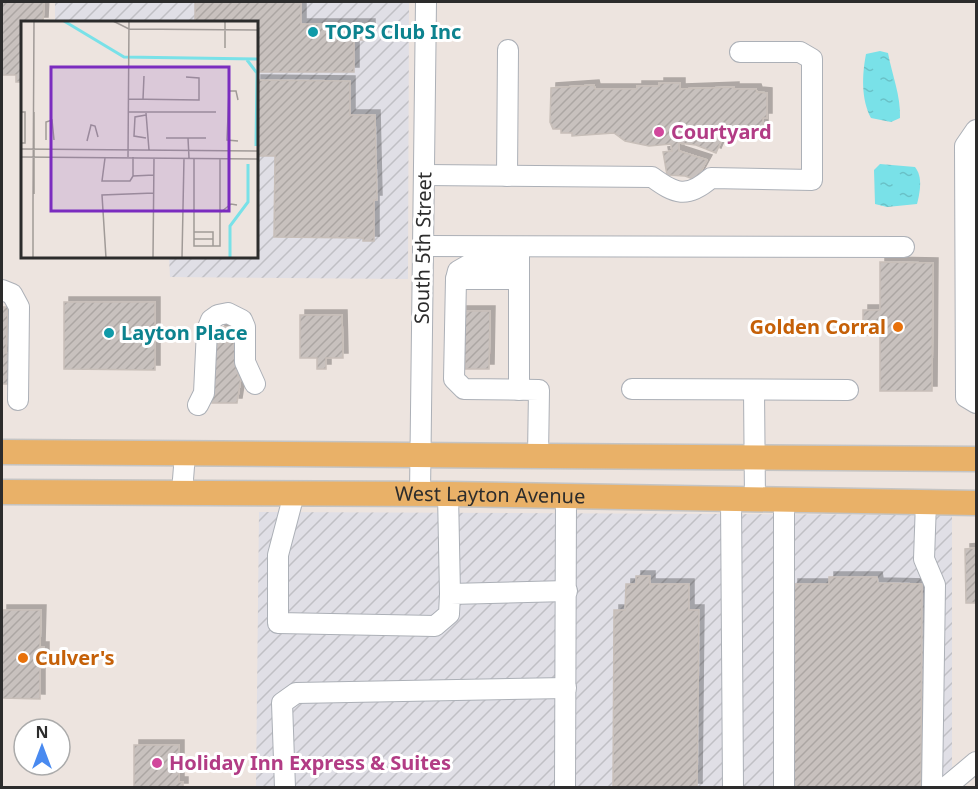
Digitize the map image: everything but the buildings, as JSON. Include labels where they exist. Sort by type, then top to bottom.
[{"type":"main road","name":"West Layton Avenue","points":[[2,452],[976,459]]},
{"type":"main road","name":"West Layton Avenue","points":[[2,492],[448,495],[976,503]]},
{"type":"street","name":"South 5th Street","points":[[420,495],[426,2]]},
{"type":"street","points":[[507,176],[508,50]]},
{"type":"street","points":[[424,175],[652,177],[669,190],[682,192],[697,190],[711,178],[812,180],[812,59],[800,52],[740,52]]},
{"type":"street","points":[[976,130],[965,146],[966,397],[976,403]]},
{"type":"street","points":[[423,246],[519,263]]},
{"type":"street","points":[[538,456],[539,390],[464,389],[454,380],[456,279],[458,271],[472,263],[904,247]]},
{"type":"street","points":[[519,263],[519,390]]},
{"type":"street","points":[[2,290],[12,294],[19,308],[18,400]]},
{"type":"street","points":[[198,405],[204,393],[207,330],[218,315],[228,313],[242,320],[245,327],[245,362],[255,384]]},
{"type":"street","points":[[632,389],[848,390]]},
{"type":"street","points":[[754,390],[755,500]]},
{"type":"street","points":[[182,492],[185,454]]},
{"type":"street","points":[[294,494],[278,555],[278,623],[435,626],[450,614],[448,495]]},
{"type":"street","points":[[565,788],[566,497]]},
{"type":"street","points":[[731,499],[733,788]]},
{"type":"street","points":[[784,500],[784,788]]},
{"type":"street","points":[[926,502],[924,559],[935,585],[932,788]]},
{"type":"street","points":[[450,594],[567,591]]},
{"type":"street","points":[[285,788],[282,703],[296,693],[566,688]]},
{"type":"street","points":[[945,788],[976,762]]},
{"type":"shaded area","points":[[55,2],[409,2],[408,279],[170,277],[169,258],[258,258],[258,21],[55,21]]},
{"type":"shaded area","points":[[259,512],[952,515],[952,787],[256,788]]},
{"type":"water","points":[[880,51],[888,53],[899,102],[900,118],[891,122],[871,118],[864,95],[863,78],[866,54]]},
{"type":"water","points":[[880,164],[915,167],[920,180],[917,204],[887,207],[875,204],[874,170]]},
{"type":"place","name":"TOPS Club Inc","points":[[313,32]]},
{"type":"place","name":"Courtyard","points":[[659,132]]},
{"type":"place","name":"Golden Corral","points":[[898,327]]},
{"type":"place","name":"Layton Place","points":[[109,333]]},
{"type":"place","name":"Culver's","points":[[23,658]]},
{"type":"place","name":"Holiday Inn Express & Suites","points":[[157,763]]}]
